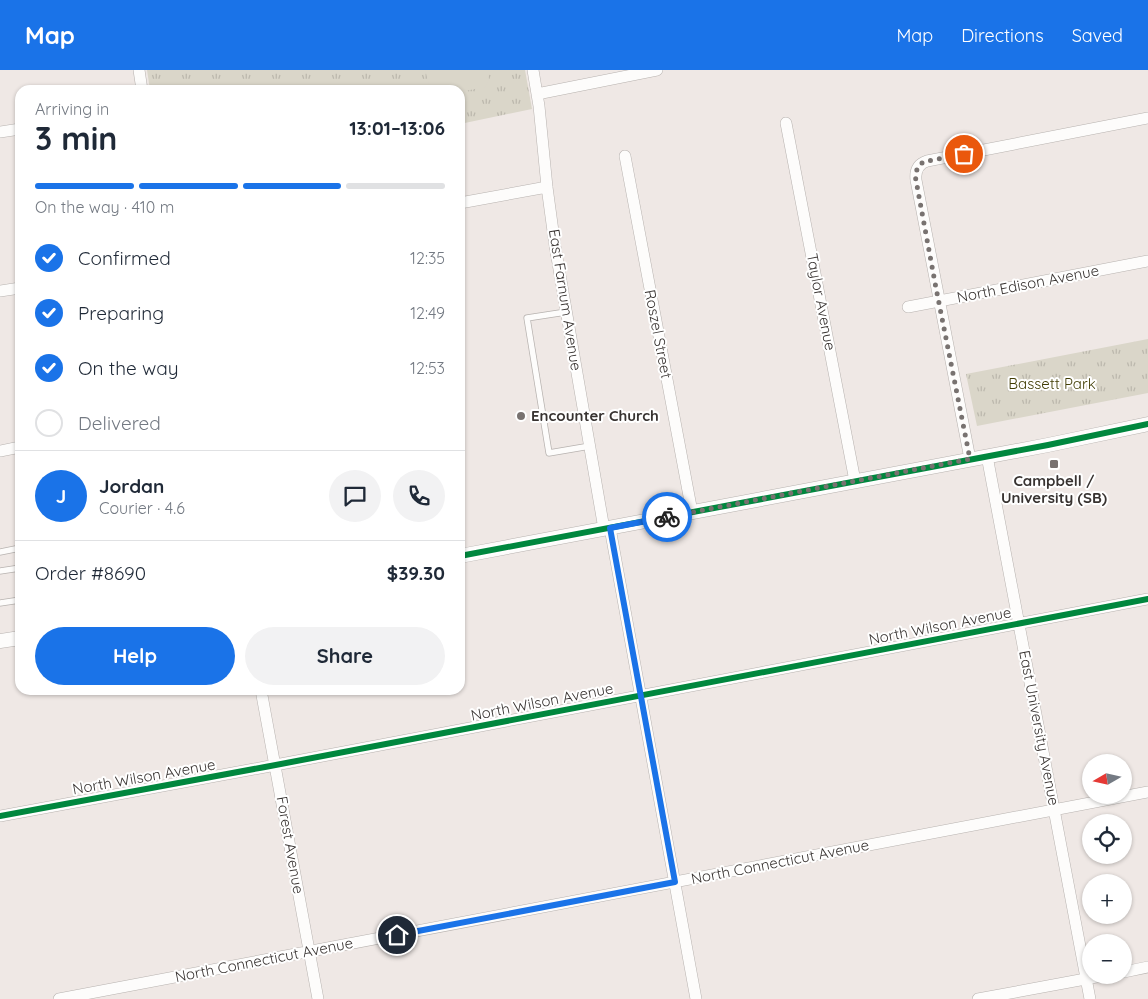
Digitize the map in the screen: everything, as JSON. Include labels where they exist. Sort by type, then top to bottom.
[{"type":"street","points":[[139,70],[141,85]]},
{"type":"street","name":"East Farnum Avenue","points":[[533,70],[547,187],[566,312],[590,446],[641,696],[696,999]]},
{"type":"street","points":[[537,94],[657,70]]},
{"type":"street","points":[[970,459],[915,175],[918,167],[927,161],[1148,118]]},
{"type":"street","name":"Taylor Avenue","points":[[786,123],[855,481]]},
{"type":"street","points":[[0,132],[15,130]]},
{"type":"street","name":"Roszel Street","points":[[625,156],[692,512]]},
{"type":"street","points":[[465,203],[547,187]]},
{"type":"street","name":"North Edison Avenue","points":[[908,307],[1148,261]]},
{"type":"street","points":[[0,291],[15,289]]},
{"type":"street","points":[[465,555],[1148,424]]},
{"type":"street","points":[[0,451],[15,448]]},
{"type":"street","name":"East University Avenue","points":[[987,456],[1082,953]]},
{"type":"street","name":"North Wilson Avenue","points":[[0,816],[1148,599]]},
{"type":"street","points":[[0,641],[15,639]]},
{"type":"street","name":"Forest Avenue","points":[[263,695],[318,999]]},
{"type":"street","name":"North Connecticut Avenue","points":[[59,999],[1148,792]]},
{"type":"street","points":[[1132,970],[1148,967]]},
{"type":"street","points":[[978,999],[1082,980]]},
{"type":"street","name":"East University Avenue","points":[[1088,984],[1090,999]]},
{"type":"lane","points":[[566,312],[527,318],[549,453],[590,446]]},
{"type":"lane","points":[[0,552],[15,549]]},
{"type":"lane","points":[[0,571],[15,569]]},
{"type":"lane","points":[[0,604],[15,601]]},
{"type":"green space","points":[[147,70],[525,70],[532,109],[465,123],[465,85],[149,85]]},
{"type":"green space","points":[[425,70],[488,70],[489,80],[485,87],[465,91],[465,85],[429,84]]},
{"type":"green space","name":"Bassett Park","points":[[1148,339],[1148,393],[977,426],[966,374]]},
{"type":"cycle path","points":[[465,555],[1048,445],[1148,424]]},
{"type":"cycle path","points":[[0,816],[1148,599]]},
{"type":"way so far","points":[[667,517],[970,459],[915,175],[916,170],[923,162],[964,154]]},
{"type":"place","name":"Encounter Church","points":[[521,416]]},
{"type":"place","name":"Campbell / University (SB)","points":[[1054,464]]},
{"type":"route","points":[[397,935],[675,882],[610,528],[667,517]]}]
